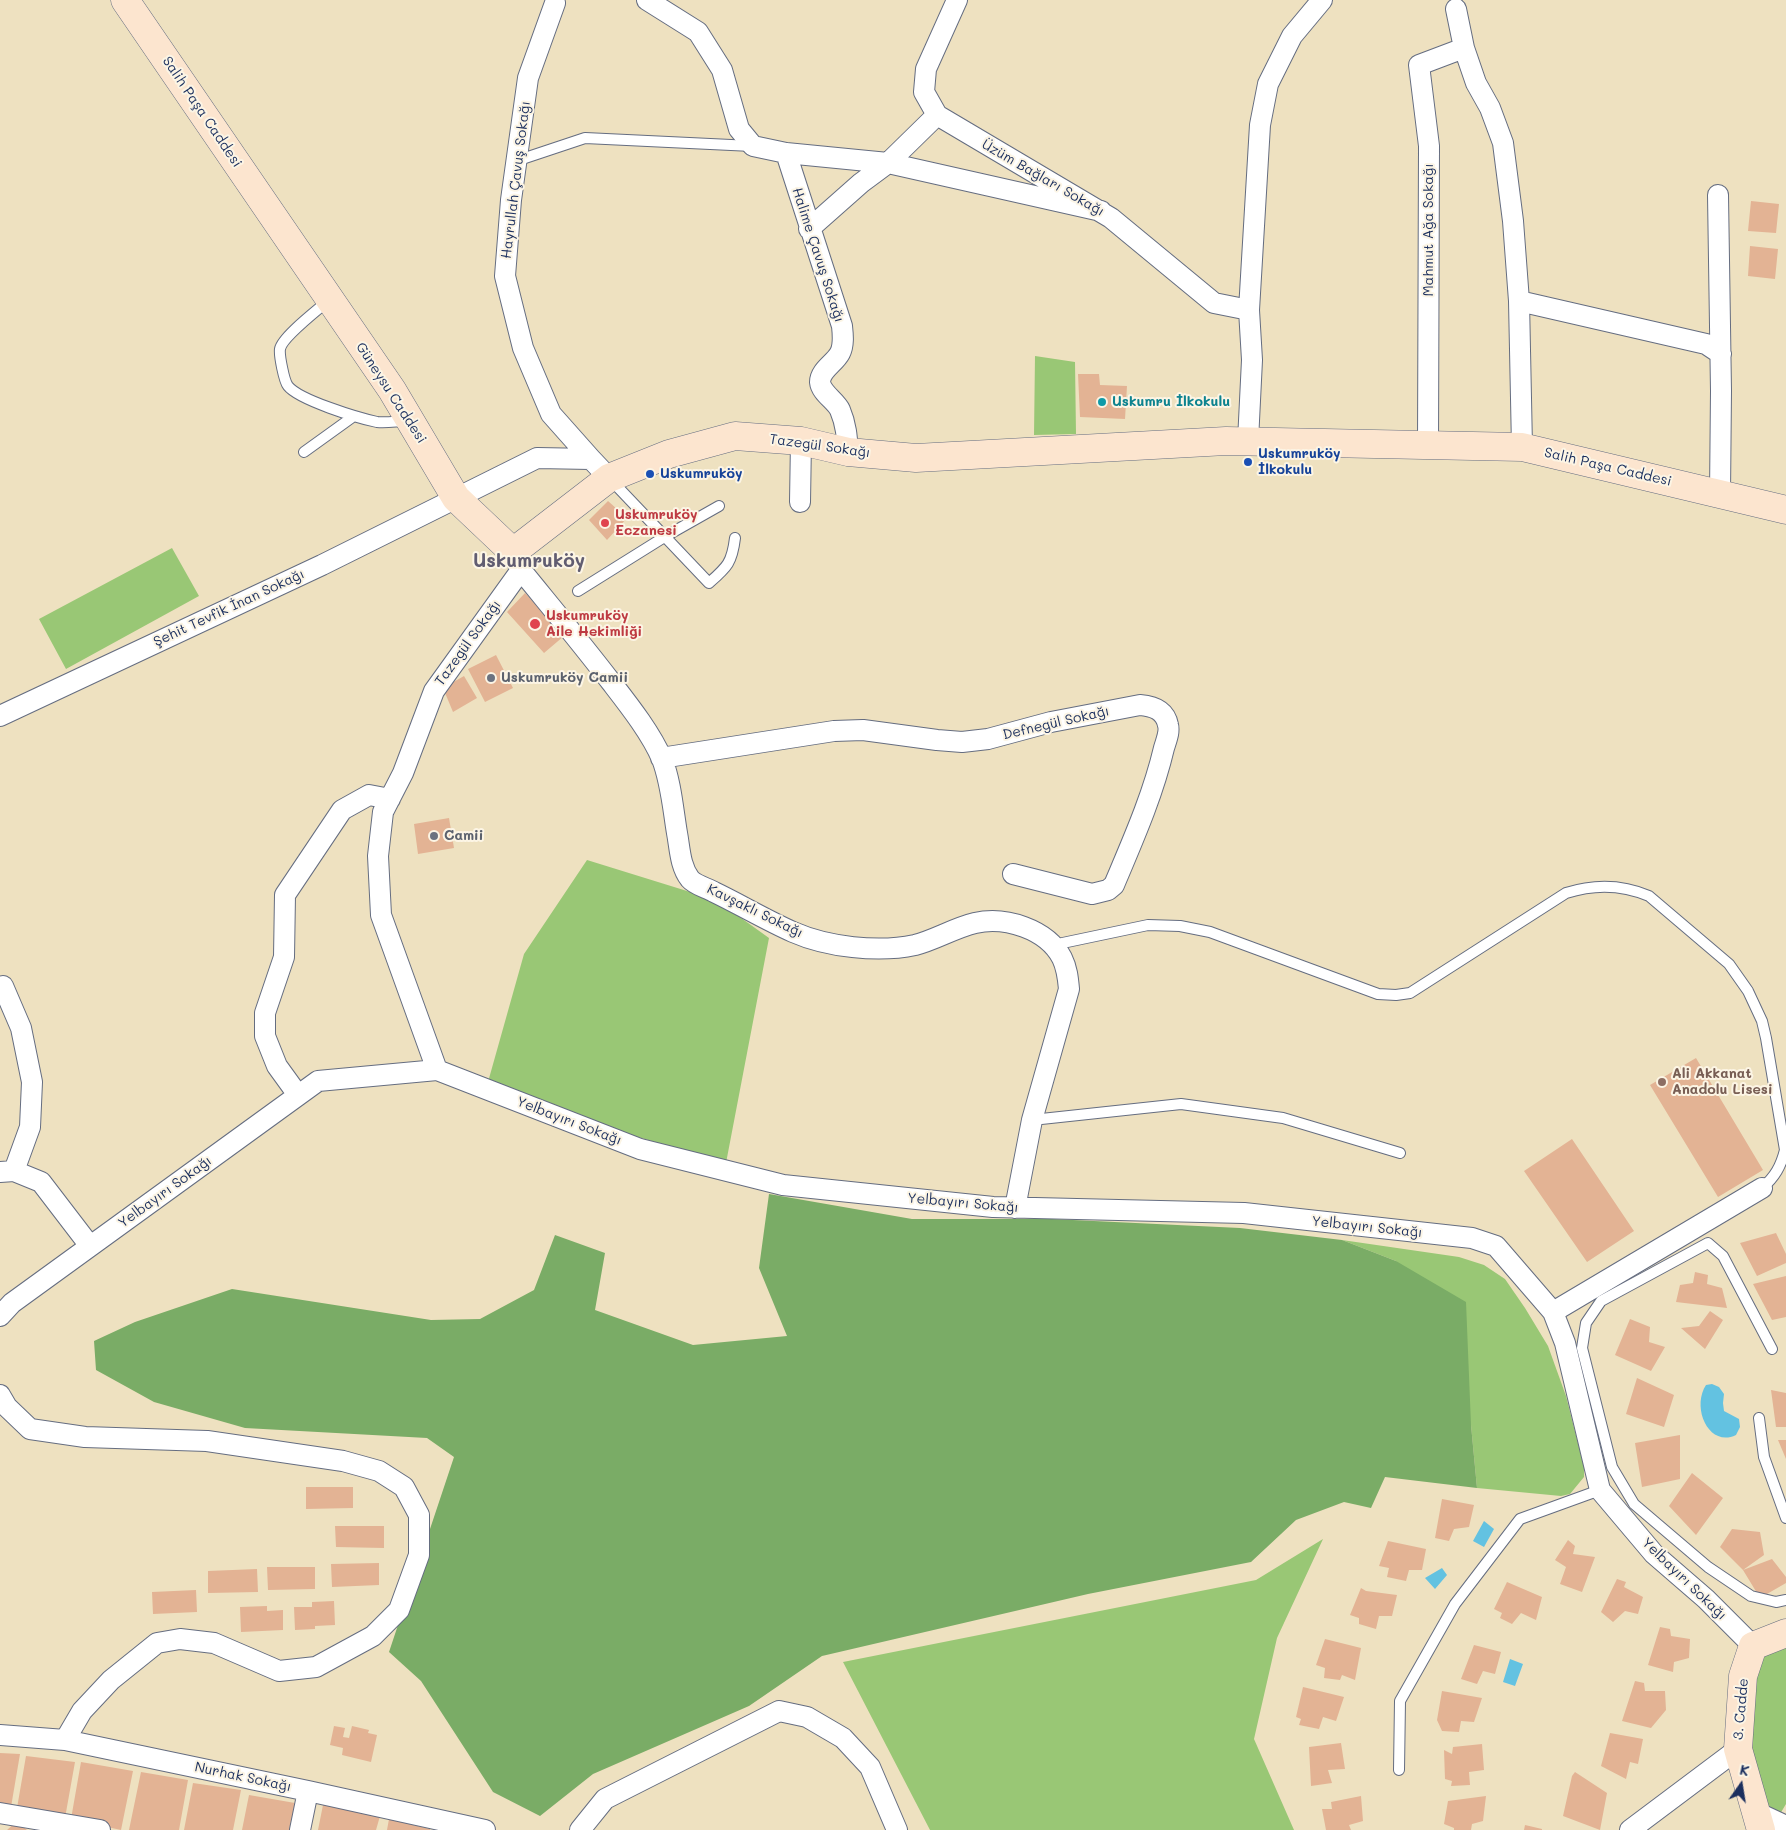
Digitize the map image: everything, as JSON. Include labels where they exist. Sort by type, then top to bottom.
[{"type":"street","name":"Salih Paşa Caddesi","points":[[125,0],[278,225]]},
{"type":"street","points":[[647,0],[698,32],[722,70],[740,129],[753,146],[786,153],[888,163],[1101,211]]},
{"type":"street","name":"Üzüm Bağları Sokağı","points":[[957,0],[926,69],[924,92],[937,114],[1101,211],[1214,303],[1250,310]]},
{"type":"street","points":[[1248,441],[1252,360],[1250,310],[1260,125],[1268,84],[1292,36],[1322,0]]},
{"type":"street","name":"Hayrullah Çavuş Sokağı","points":[[555,3],[528,78],[511,200],[505,276],[523,348],[550,414],[610,478]]},
{"type":"street","points":[[1456,9],[1464,48],[1476,83],[1490,108],[1503,143],[1514,221],[1519,301],[1522,447]]},
{"type":"street","name":"Mahmut Ağa Sokağı","points":[[1428,444],[1429,146],[1420,65],[1464,48]]},
{"type":"street","points":[[810,229],[861,183],[888,163],[937,114]]},
{"type":"street","name":"Halime Çavuş Sokağı","points":[[786,153],[842,326],[843,340],[840,354],[823,374],[820,381],[822,387],[839,408],[846,424],[848,452]]},
{"type":"street","points":[[1718,195],[1721,354],[1720,494]]},
{"type":"street","name":"Güneysu Caddesi","points":[[278,225],[392,390],[456,498],[517,561]]},
{"type":"street","points":[[1519,301],[1706,344],[1721,354]]},
{"type":"street","name":"Tazegül Sokağı","points":[[437,1070],[381,915],[378,856],[383,812],[403,773],[434,691],[517,561],[610,478],[670,454],[735,436],[801,441],[848,452],[916,458],[1226,441],[1428,444]]},
{"type":"street","points":[[800,502],[801,441]]},
{"type":"street","name":"Salih Paşa Caddesi","points":[[1428,444],[1522,447],[1786,510]]},
{"type":"street","name":"Şehit Tevfik İnan Sokağı","points":[[0,716],[322,565],[537,458],[591,459]]},
{"type":"street","name":"Kavşaklı Sokağı","points":[[517,561],[637,715],[662,758],[671,795],[682,862],[691,880],[794,933],[818,941],[843,946],[868,948],[914,945],[974,923],[987,921],[1021,926],[1036,933],[1053,945],[1062,958],[1068,973],[1069,989],[1032,1120],[1014,1208]]},
{"type":"street","name":"Defnegül Sokağı","points":[[662,758],[834,731],[863,730],[962,742],[988,739],[1051,722],[1140,706],[1150,706],[1162,713],[1169,728],[1159,770],[1142,818],[1114,884],[1108,890],[1092,894],[1013,874]]},
{"type":"street","points":[[298,1096],[277,1066],[265,1036],[265,1013],[284,957],[285,895],[342,810],[369,795],[390,798]]},
{"type":"street","points":[[3,986],[21,1028],[32,1082],[30,1128],[7,1171],[41,1182],[90,1246]]},
{"type":"street","name":"Yelbayırı Sokağı","points":[[0,1316],[12,1303],[318,1081],[437,1070],[640,1149],[783,1184],[993,1207],[1244,1213],[1472,1238],[1496,1246],[1553,1312],[1565,1343],[1600,1490],[1654,1554],[1706,1600],[1753,1646]]},
{"type":"street","points":[[1553,1312],[1762,1188]]},
{"type":"street","points":[[0,1395],[7,1408],[30,1429],[85,1437],[207,1441],[343,1461],[379,1471],[404,1487],[419,1515],[419,1555],[399,1610],[374,1636],[316,1667],[279,1671],[214,1643],[180,1639],[156,1643],[111,1680],[82,1711],[65,1740]]},
{"type":"street","points":[[1753,1646],[1786,1634]]},
{"type":"street","name":"3. Cadde","points":[[1753,1646],[1743,1676],[1738,1749],[1759,1821]]},
{"type":"street","points":[[580,1830],[605,1799],[779,1710],[807,1717],[843,1738],[870,1767],[897,1830]]},
{"type":"street","name":"Nurhak Sokağı","points":[[0,1735],[65,1740],[485,1830]]},
{"type":"street","points":[[1630,1830],[1738,1749]]},
{"type":"street","points":[[300,1830],[308,1791]]},
{"type":"street","points":[[0,1813],[100,1830]]},
{"type":"street","points":[[1759,1821],[1786,1826]]},
{"type":"lane","points":[[516,161],[585,138],[753,146]]},
{"type":"lane","points":[[330,299],[285,338],[280,349],[287,385],[298,395],[354,416],[379,422],[410,421]]},
{"type":"lane","points":[[304,452],[354,416]]},
{"type":"lane","points":[[610,478],[709,583],[723,571],[733,557],[735,538]]},
{"type":"lane","points":[[578,591],[666,536],[719,506]]},
{"type":"lane","points":[[1053,945],[1148,926],[1195,928],[1378,994],[1396,995],[1410,993],[1566,893],[1601,886],[1634,889],[1648,896],[1729,964],[1744,984],[1755,1006],[1766,1038],[1785,1150],[1775,1176],[1762,1188]]},
{"type":"lane","points":[[1032,1120],[1181,1104],[1283,1118],[1400,1153]]},
{"type":"lane","points":[[1772,1349],[1723,1256],[1708,1242],[1601,1301],[1586,1323],[1582,1348],[1612,1466],[1634,1504],[1708,1567],[1751,1596],[1776,1602],[1786,1600]]},
{"type":"lane","points":[[1759,1418],[1764,1457],[1786,1518]]},
{"type":"lane","points":[[1399,1770],[1400,1701],[1455,1604],[1520,1519],[1600,1490]]},
{"type":"green space","points":[[1035,356],[1075,362],[1076,434],[1034,435]]},
{"type":"green space","points":[[172,548],[199,596],[66,669],[39,619]]},
{"type":"green space","points":[[587,860],[716,900],[769,938],[726,1163],[611,1129],[488,1082],[524,954]]},
{"type":"green space","points":[[769,1194],[912,1219],[1052,1219],[1240,1228],[1342,1240],[1396,1261],[1466,1302],[1471,1425],[1477,1488],[1385,1477],[1371,1508],[1344,1502],[1296,1520],[1251,1562],[1088,1594],[822,1656],[749,1706],[593,1774],[540,1816],[493,1792],[421,1681],[389,1652],[454,1457],[427,1438],[245,1428],[154,1402],[96,1370],[94,1341],[135,1322],[232,1289],[431,1320],[480,1319],[534,1290],[555,1235],[605,1253],[595,1310],[693,1345],[787,1336],[759,1268]]},
{"type":"green space","points":[[1342,1240],[1459,1257],[1484,1265],[1505,1279],[1548,1346],[1566,1396],[1584,1467],[1584,1477],[1570,1494],[1561,1496],[1477,1488],[1471,1425],[1396,1261]]},
{"type":"green space","points":[[1323,1539],[1277,1638],[1254,1739],[1294,1830],[930,1830],[843,1662],[1256,1580]]},
{"type":"green space","points":[[1786,1645],[1786,1804],[1780,1814],[1765,1803],[1745,1744],[1756,1663],[1768,1654]]},
{"type":"water","points":[[1712,1384],[1719,1387],[1724,1394],[1724,1411],[1739,1419],[1740,1427],[1736,1435],[1726,1438],[1718,1436],[1705,1424],[1701,1404],[1702,1394],[1706,1385]]},
{"type":"water","points":[[1484,1521],[1494,1529],[1484,1547],[1473,1541]]},
{"type":"water","points":[[1442,1568],[1447,1575],[1435,1589],[1425,1578]]},
{"type":"water","points":[[1510,1659],[1523,1664],[1515,1686],[1503,1682]]},
{"type":"building","points":[[1751,201],[1779,204],[1776,233],[1748,231]]},
{"type":"building","points":[[1750,246],[1778,249],[1775,279],[1748,276]]},
{"type":"building","name":"Uskumru İlkokulu","points":[[1078,374],[1099,374],[1100,385],[1127,386],[1125,419],[1080,417]]},
{"type":"building","points":[[608,501],[627,518],[607,540],[589,520]]},
{"type":"building","name":"Uskumruköy Aile Hekimliği","points":[[525,593],[564,636],[544,653],[507,612]]},
{"type":"building","name":"Uskumruköy Camii","points":[[496,655],[513,688],[485,702],[468,669]]},
{"type":"building","points":[[464,676],[477,698],[453,712],[443,688]]},
{"type":"building","name":"Camii","points":[[449,818],[454,848],[418,854],[414,824]]},
{"type":"building","name":"Ali Akkanat Anadolu Lisesi","points":[[1696,1058],[1763,1170],[1718,1197],[1650,1085]]},
{"type":"building","points":[[1572,1139],[1634,1231],[1587,1262],[1524,1171]]},
{"type":"building","points":[[1776,1233],[1786,1254],[1786,1263],[1757,1276],[1740,1243]]},
{"type":"building","points":[[1695,1272],[1708,1275],[1707,1284],[1722,1288],[1727,1308],[1676,1302],[1680,1285],[1693,1283]]},
{"type":"building","points":[[1786,1276],[1786,1317],[1772,1320],[1753,1284]]},
{"type":"building","points":[[1710,1311],[1723,1320],[1705,1349],[1681,1328],[1699,1326]]},
{"type":"building","points":[[1630,1319],[1650,1327],[1649,1342],[1665,1347],[1651,1371],[1615,1355]]},
{"type":"building","points":[[1637,1378],[1674,1395],[1664,1427],[1626,1414]]},
{"type":"building","points":[[1771,1390],[1786,1393],[1786,1427],[1776,1427]]},
{"type":"building","points":[[1680,1435],[1680,1479],[1642,1487],[1635,1443]]},
{"type":"building","points":[[1778,1440],[1786,1440],[1786,1459]]},
{"type":"building","points":[[1692,1473],[1723,1498],[1696,1535],[1669,1506]]},
{"type":"building","points":[[306,1487],[353,1487],[353,1508],[306,1509]]},
{"type":"building","points":[[1442,1499],[1474,1505],[1469,1527],[1454,1529],[1449,1541],[1435,1538]]},
{"type":"building","points":[[335,1526],[384,1526],[384,1548],[336,1547]]},
{"type":"building","points":[[1732,1529],[1760,1532],[1764,1555],[1743,1570],[1720,1547]]},
{"type":"building","points":[[1568,1540],[1575,1546],[1573,1554],[1595,1557],[1582,1592],[1560,1584],[1566,1567],[1555,1560]]},
{"type":"building","points":[[1388,1541],[1426,1549],[1422,1570],[1409,1570],[1406,1581],[1387,1577],[1389,1568],[1379,1566]]},
{"type":"building","points":[[1772,1559],[1786,1577],[1786,1583],[1760,1598],[1743,1570]]},
{"type":"building","points":[[379,1563],[379,1585],[332,1587],[331,1564]]},
{"type":"building","points":[[267,1567],[315,1567],[315,1589],[268,1590]]},
{"type":"building","points":[[257,1569],[258,1592],[208,1593],[208,1571]]},
{"type":"building","points":[[1617,1579],[1626,1582],[1624,1587],[1643,1597],[1638,1614],[1625,1611],[1613,1622],[1601,1612]]},
{"type":"building","points":[[1507,1582],[1542,1597],[1536,1620],[1521,1613],[1512,1624],[1500,1618],[1502,1613],[1494,1609]]},
{"type":"building","points":[[1361,1588],[1366,1591],[1397,1595],[1392,1616],[1379,1616],[1376,1629],[1359,1624],[1359,1618],[1350,1615]]},
{"type":"building","points":[[196,1590],[197,1612],[153,1614],[152,1592]]},
{"type":"building","points":[[334,1601],[335,1625],[295,1630],[294,1607],[312,1607],[312,1602]]},
{"type":"building","points":[[267,1606],[267,1611],[283,1610],[283,1630],[241,1632],[240,1607]]},
{"type":"building","points":[[1660,1627],[1670,1629],[1671,1636],[1690,1639],[1689,1658],[1674,1662],[1673,1672],[1648,1665]]},
{"type":"building","points":[[1325,1639],[1361,1648],[1355,1680],[1342,1675],[1340,1680],[1324,1678],[1325,1668],[1316,1665]]},
{"type":"building","points":[[1474,1645],[1501,1652],[1495,1674],[1483,1671],[1477,1684],[1461,1679]]},
{"type":"building","points":[[1635,1681],[1644,1683],[1645,1691],[1665,1691],[1666,1710],[1651,1728],[1622,1721]]},
{"type":"building","points":[[1303,1687],[1344,1697],[1336,1721],[1323,1717],[1319,1729],[1299,1725],[1301,1719],[1296,1717]]},
{"type":"building","points":[[1442,1691],[1482,1698],[1474,1722],[1461,1721],[1459,1732],[1442,1731],[1437,1720]]},
{"type":"building","points":[[334,1726],[345,1728],[343,1737],[349,1738],[352,1726],[369,1730],[368,1733],[377,1735],[371,1762],[342,1755],[343,1748],[330,1745]]},
{"type":"building","points":[[1610,1733],[1643,1739],[1638,1764],[1630,1762],[1626,1779],[1601,1766]]},
{"type":"building","points":[[1341,1743],[1345,1769],[1328,1770],[1332,1783],[1311,1786],[1309,1747]]},
{"type":"building","points":[[1482,1744],[1484,1770],[1469,1772],[1470,1785],[1451,1786],[1452,1781],[1445,1779],[1444,1750],[1452,1754],[1453,1747]]},
{"type":"building","points":[[0,1753],[20,1754],[11,1807],[0,1805]]},
{"type":"building","points":[[26,1756],[75,1762],[65,1818],[17,1808]]},
{"type":"building","points":[[81,1762],[133,1771],[121,1830],[71,1819]]},
{"type":"building","points":[[141,1772],[188,1780],[179,1830],[129,1830]]},
{"type":"building","points":[[1575,1772],[1607,1793],[1600,1830],[1563,1816],[1572,1776]]},
{"type":"building","points":[[193,1783],[241,1790],[233,1830],[184,1830]]},
{"type":"building","points":[[249,1795],[295,1803],[289,1830],[242,1830]]},
{"type":"building","points":[[1361,1796],[1363,1821],[1349,1825],[1351,1830],[1326,1830],[1322,1809],[1332,1809],[1331,1802]]},
{"type":"building","points":[[1486,1796],[1483,1821],[1472,1824],[1471,1830],[1454,1830],[1454,1828],[1444,1824],[1448,1801]]},
{"type":"building","points":[[323,1805],[380,1816],[376,1830],[318,1830]]},
{"type":"building","points":[[389,1819],[430,1829],[430,1830],[387,1830]]},
{"type":"building","points":[[17,1821],[27,1830],[7,1830]]},
{"type":"building","points":[[1525,1825],[1542,1829],[1542,1830],[1524,1830]]},
{"type":"place","name":"Uskumru İlkokulu","points":[[1102,402]]},
{"type":"place","name":"Uskumruköy İlkokulu","points":[[1248,462]]},
{"type":"place","name":"Uskumruköy","points":[[650,474]]},
{"type":"place","name":"Uskumruköy Eczanesi","points":[[605,523]]},
{"type":"place","name":"Uskumruköy Aile Hekimliği","points":[[535,624]]},
{"type":"place","name":"Uskumruköy Camii","points":[[491,678]]},
{"type":"place","name":"Camii","points":[[434,836]]},
{"type":"place","name":"Ali Akkanat Anadolu Lisesi","points":[[1662,1082]]},
{"type":"district","name":"Uskumruköy","points":[[529,561]]}]
